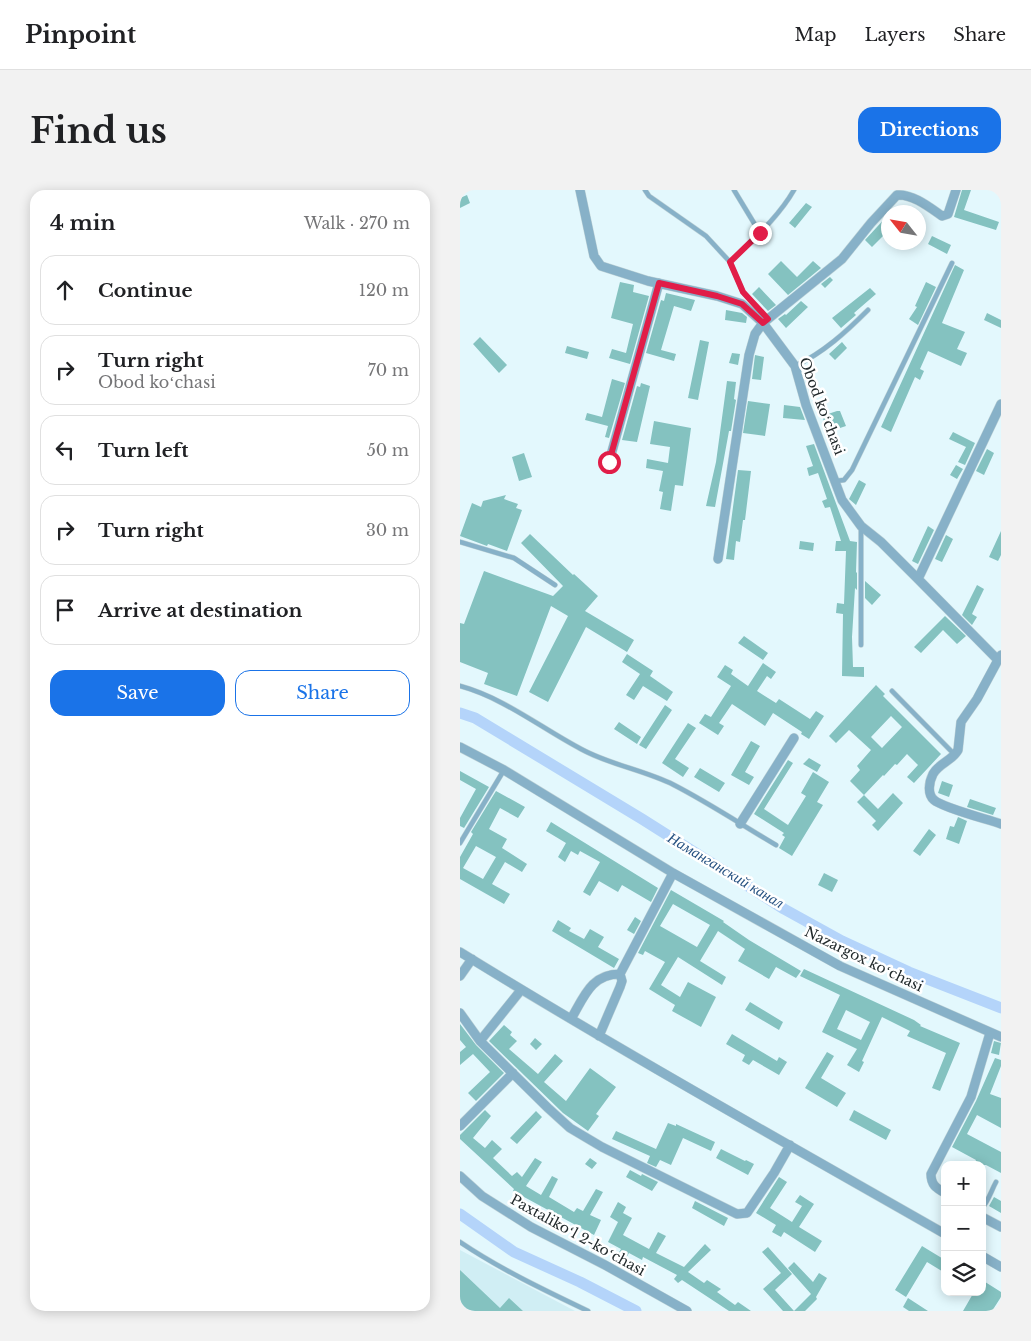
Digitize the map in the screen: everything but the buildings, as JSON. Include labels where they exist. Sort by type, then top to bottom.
[{"type":"street","name":"Obod koʻchasi","points":[[580,190],[594,256],[601,266],[608,270],[717,296],[742,304],[766,321],[795,366],[806,405],[842,500],[861,526],[881,542],[1000,658]]},
{"type":"street","points":[[718,558],[749,355],[755,334],[766,321],[842,259],[897,195],[908,196],[927,205],[942,216],[948,214],[956,190]]},
{"type":"street","points":[[609,462],[659,283]]},
{"type":"street","points":[[918,579],[1001,404]]},
{"type":"street","points":[[1000,658],[976,700],[960,722],[958,750],[955,756],[934,772],[929,786],[933,800],[1001,824]]},
{"type":"street","points":[[740,824],[794,738]]},
{"type":"street","name":"Nazargox koʻchasi","points":[[460,747],[504,770],[673,873],[840,966],[1001,1038]]},
{"type":"street","points":[[599,1036],[622,983],[620,974],[673,873]]},
{"type":"street","points":[[460,952],[599,1036],[941,1232]]},
{"type":"street","points":[[460,976],[472,959]]},
{"type":"street","points":[[571,1019],[591,985],[597,980],[620,974]]},
{"type":"street","points":[[480,1041],[521,990]]},
{"type":"street","points":[[460,1013],[480,1041],[570,1128],[602,1147],[737,1214],[747,1213],[790,1146]]},
{"type":"street","points":[[941,1190],[934,1186],[931,1181],[931,1174],[971,1097],[990,1033]]},
{"type":"street","points":[[460,1126],[513,1073]]},
{"type":"street","name":"Paxtalikoʻl 2-koʻchasi","points":[[460,1176],[482,1196],[531,1227],[605,1265],[687,1311]]},
{"type":"street","points":[[986,1219],[1001,1227]]},
{"type":"street","points":[[986,1258],[1001,1267]]},
{"type":"lane","points":[[645,190],[650,196],[706,236],[730,262],[743,292],[766,321]]},
{"type":"lane","points":[[734,190],[760,233]]},
{"type":"lane","points":[[730,262],[760,233],[786,203],[794,190]]},
{"type":"lane","points":[[836,481],[844,480],[852,470],[952,263]]},
{"type":"lane","points":[[795,366],[813,357],[854,324],[868,310]]},
{"type":"lane","points":[[861,526],[861,645]]},
{"type":"lane","points":[[460,542],[514,558],[555,585]]},
{"type":"lane","points":[[460,686],[477,690],[583,750],[648,773],[674,785],[776,845]]},
{"type":"lane","points":[[892,691],[955,756]]},
{"type":"lane","points":[[460,843],[504,770]]},
{"type":"lane","points":[[984,1206],[989,1200],[996,1182]]},
{"type":"lane","points":[[460,1242],[530,1283],[588,1311]]},
{"type":"shaded area","points":[[460,1250],[575,1311],[460,1311]]},
{"type":"waterway","name":"Наманганский канал","points":[[460,713],[475,718],[642,819],[784,909],[842,941],[909,972],[1001,1008]]},
{"type":"waterway","name":"Наманганский канал","points":[[460,1214],[514,1252],[580,1282],[636,1311]]},
{"type":"route","points":[[609,462],[659,283],[717,296],[742,304],[763,323],[768,319],[743,292],[730,262],[760,233]]}]
